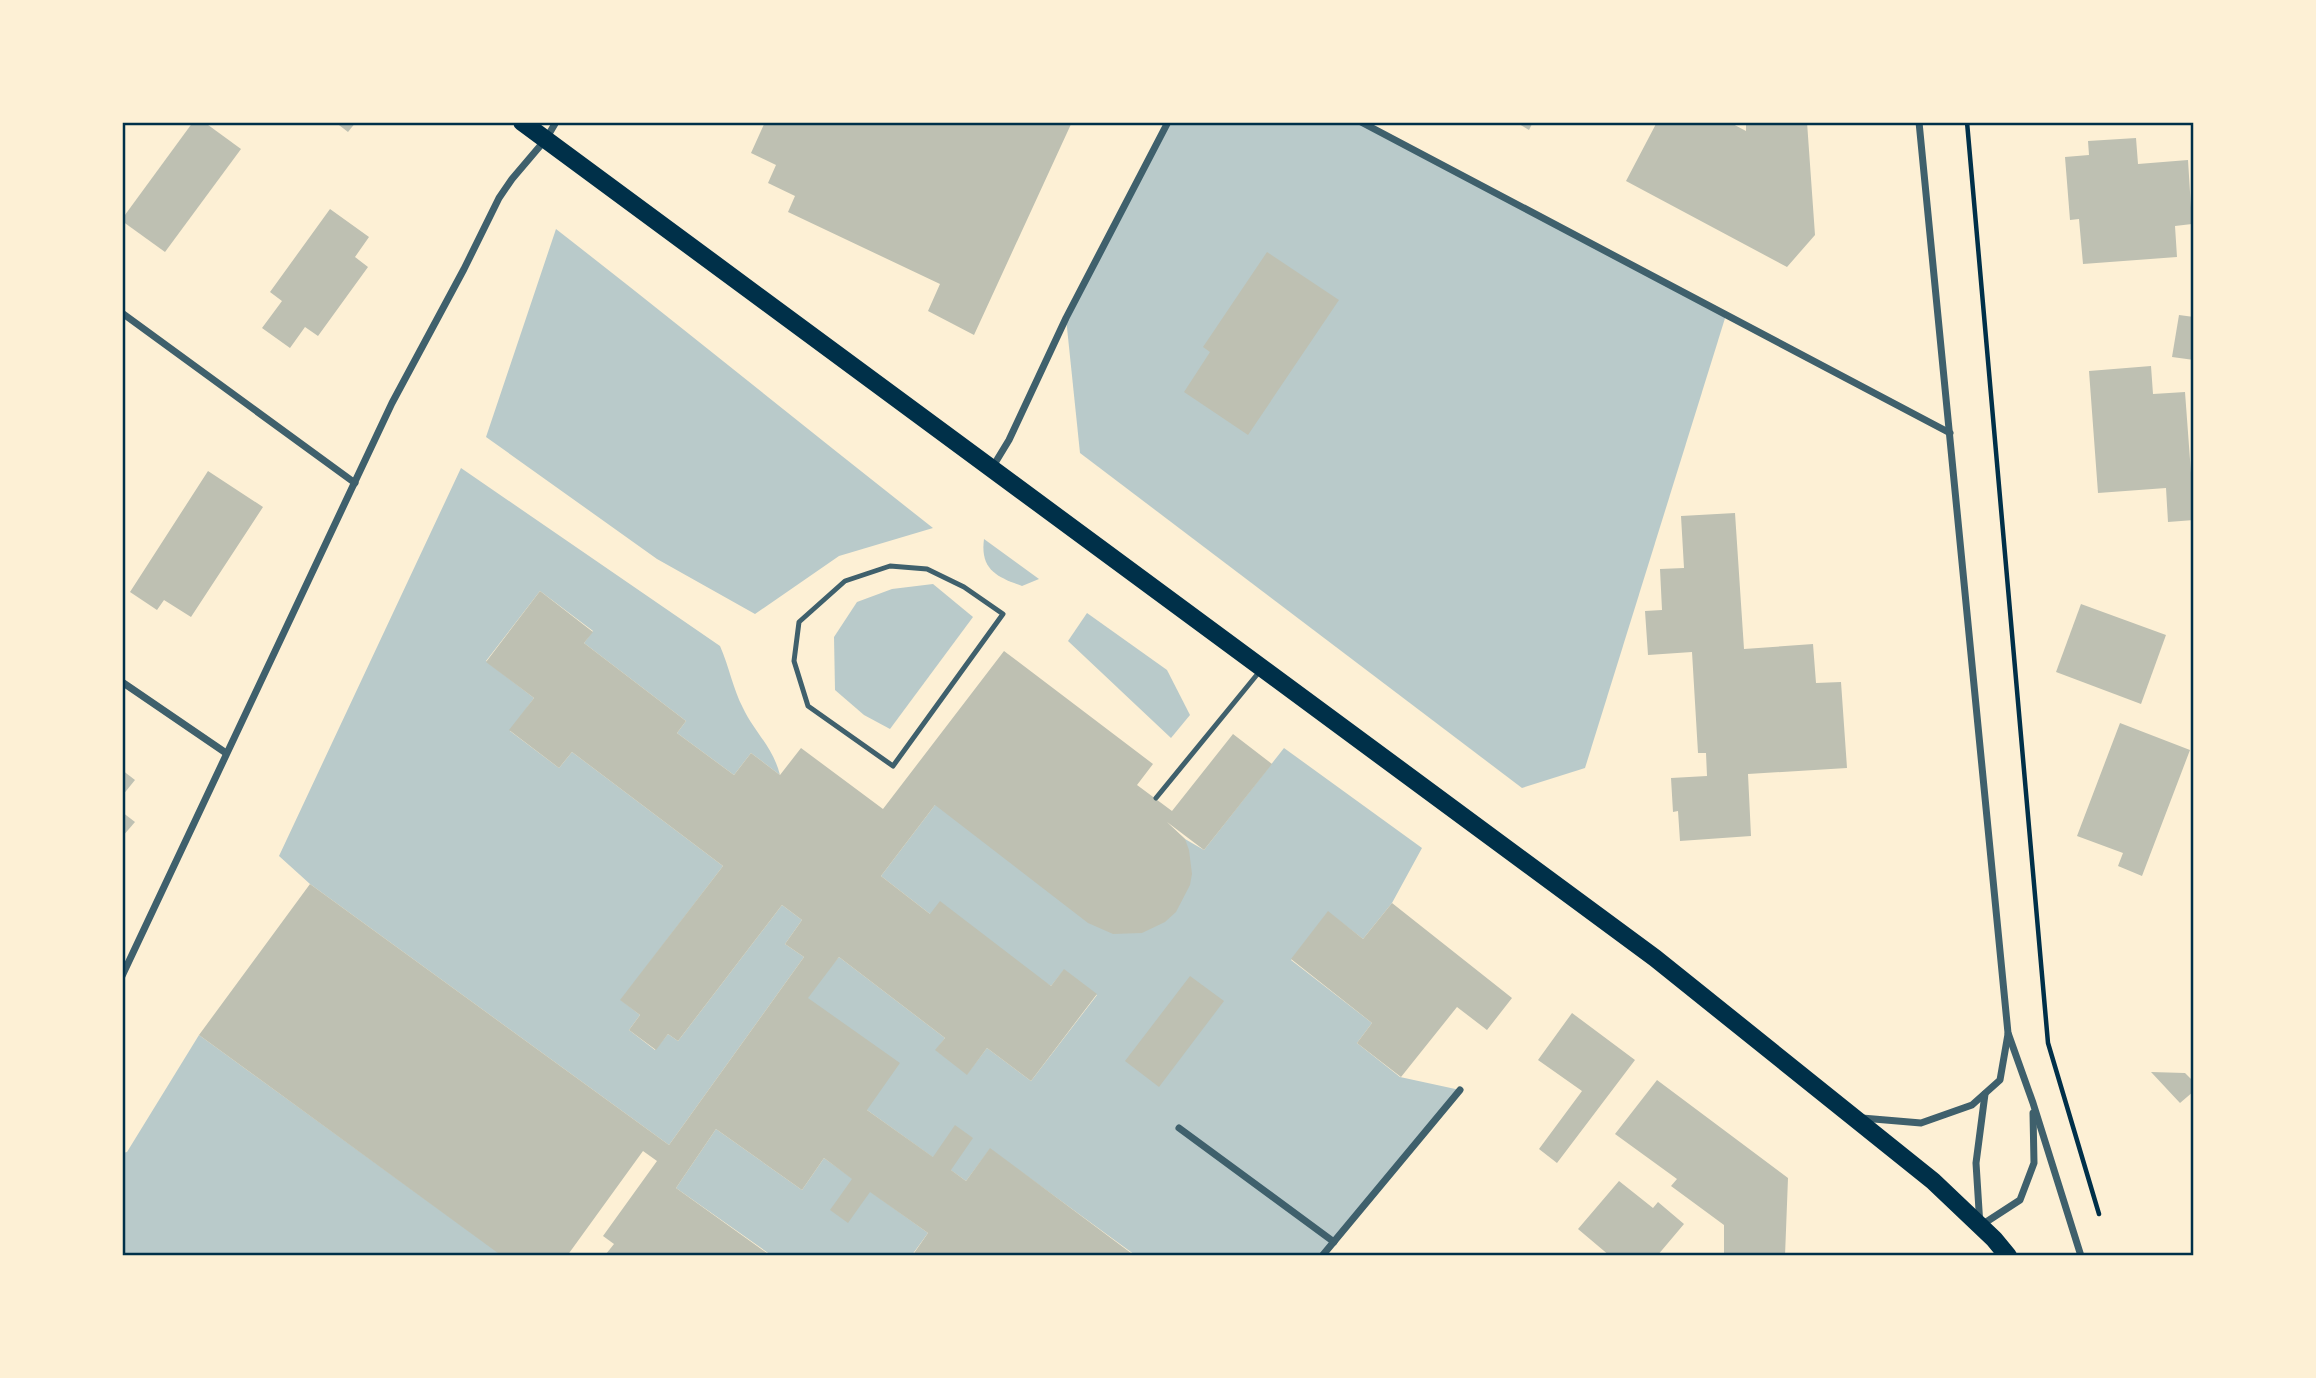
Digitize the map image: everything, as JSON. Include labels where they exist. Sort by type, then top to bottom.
[{"type":"main road","points":[[522,122],[1655,958],[1933,1181],[2008,1255]]},
{"type":"street","points":[[122,976],[392,402],[464,270],[499,198],[512,178],[546,139],[556,122]]},
{"type":"street","points":[[992,468],[1009,440],[1066,318],[1168,122]]},
{"type":"street","points":[[1362,122],[1950,433]]},
{"type":"street","points":[[1919,122],[2008,1033],[2081,1255]]},
{"type":"street","points":[[122,313],[355,484]]},
{"type":"street","points":[[122,682],[226,753]]},
{"type":"street","points":[[1853,1117],[1922,1123],[1972,1105],[2000,1080],[2008,1033]]},
{"type":"street","points":[[1322,1255],[1460,1090]]},
{"type":"street","points":[[1985,1094],[1976,1163],[1980,1226],[2020,1200],[2034,1163],[2033,1103]]},
{"type":"street","points":[[1179,1128],[1334,1242]]},
{"type":"lane","points":[[890,566],[927,569],[964,587],[1003,614],[893,766],[808,706],[794,661],[799,622],[845,581],[890,566]]},
{"type":"lane","points":[[1156,798],[1262,668]]},
{"type":"path","points":[[1967,122],[2048,1043],[2099,1216]]},
{"type":"shaded area","points":[[1168,122],[1361,123],[1726,315],[1585,768],[1522,788],[1080,453],[1066,318]]},
{"type":"shaded area","points":[[556,229],[933,528],[839,556],[755,614],[657,559],[486,437]]},
{"type":"shaded area","points":[[461,468],[720,646],[740,701],[777,765],[780,775],[751,753],[734,775],[677,733],[686,721],[584,643],[593,631],[540,591],[486,661],[534,698],[510,731],[559,768],[572,752],[723,866],[621,1000],[640,1015],[629,1030],[655,1050],[668,1034],[678,1041],[782,905],[802,920],[785,944],[804,957],[669,1145],[310,884],[279,856]]},
{"type":"shaded area","points":[[984,539],[1039,579],[1022,586],[997,575],[987,565],[983,549]]},
{"type":"shaded area","points":[[933,584],[973,617],[890,729],[864,715],[835,690],[834,637],[857,602],[892,589]]},
{"type":"shaded area","points":[[1087,613],[1167,670],[1190,715],[1171,738],[1068,641]]},
{"type":"shaded area","points":[[1284,748],[1422,848],[1392,903],[1363,939],[1328,912],[1291,960],[1372,1023],[1357,1043],[1400,1077],[1460,1090],[1322,1255],[1135,1255],[990,1149],[966,1181],[867,1110],[801,999],[839,957],[945,1038],[936,1050],[967,1074],[987,1048],[1031,1081],[1097,995],[1064,970],[1051,986],[930,914],[881,876],[935,805],[1132,792],[1185,839],[1204,850]]},
{"type":"shaded area","points":[[199,1035],[502,1255],[123,1255],[122,1153],[127,1152]]},
{"type":"shaded area","points":[[716,1129],[802,1190],[824,1158],[928,1233],[912,1255],[771,1255],[676,1188]]},
{"type":"building","points":[[193,122],[204,122],[241,149],[165,252],[122,219]]},
{"type":"building","points":[[335,122],[356,122],[348,132]]},
{"type":"building","points":[[765,122],[1072,122],[974,335],[928,311],[940,284],[788,212],[795,196],[768,183],[776,165],[751,153]]},
{"type":"building","points":[[1516,122],[1533,122],[1529,130]]},
{"type":"building","points":[[1657,122],[1729,122],[1746,131],[1746,122],[1807,122],[1815,235],[1787,267],[1626,181]]},
{"type":"building","points":[[2136,138],[2138,164],[2188,160],[2192,224],[2175,226],[2177,257],[2083,264],[2079,219],[2070,220],[2065,157],[2089,155],[2088,141]]},
{"type":"building","points":[[330,209],[369,237],[355,257],[368,267],[318,336],[305,327],[290,348],[262,328],[282,301],[270,292]]},
{"type":"building","points":[[1267,252],[1339,300],[1248,435],[1184,392],[1210,352],[1203,347]]},
{"type":"building","points":[[2179,315],[2194,317],[2194,360],[2172,357]]},
{"type":"building","points":[[2151,366],[2153,394],[2185,392],[2191,473],[2194,473],[2194,520],[2168,522],[2166,488],[2098,493],[2089,371]]},
{"type":"building","points":[[208,471],[263,507],[191,617],[164,600],[157,610],[130,592]]},
{"type":"building","points":[[1735,513],[1744,649],[1813,644],[1816,683],[1841,682],[1847,768],[1748,774],[1751,836],[1680,841],[1678,811],[1673,812],[1671,778],[1707,776],[1706,753],[1698,753],[1692,652],[1648,655],[1645,611],[1662,610],[1660,569],[1684,568],[1681,516]]},
{"type":"building","points":[[540,591],[593,632],[584,643],[686,721],[677,733],[734,775],[751,753],[780,775],[801,748],[883,809],[1004,651],[1153,764],[1137,785],[1172,811],[1233,734],[1272,764],[1204,850],[1167,822],[1185,839],[1192,874],[1190,885],[1176,912],[1165,922],[1142,933],[1113,934],[1088,923],[935,805],[881,876],[930,914],[940,901],[1051,986],[1064,969],[1097,994],[1031,1081],[987,1048],[967,1075],[935,1050],[945,1038],[839,957],[808,998],[900,1063],[867,1110],[933,1157],[955,1125],[973,1138],[951,1170],[966,1181],[990,1148],[1135,1256],[912,1256],[928,1233],[870,1192],[848,1223],[830,1210],[852,1179],[824,1158],[802,1190],[716,1129],[676,1188],[771,1256],[606,1254],[614,1244],[603,1236],[657,1161],[643,1151],[567,1256],[502,1256],[199,1035],[310,884],[669,1145],[804,957],[785,944],[802,920],[782,905],[678,1041],[668,1034],[656,1050],[629,1030],[640,1015],[620,1000],[723,866],[572,752],[559,768],[509,730],[534,698],[486,662]]},
{"type":"building","points":[[2081,604],[2166,635],[2141,704],[2056,672]]},
{"type":"building","points":[[2120,723],[2190,750],[2142,876],[2118,866],[2123,853],[2077,836]]},
{"type":"building","points":[[122,770],[135,780],[122,796]]},
{"type":"building","points":[[122,812],[135,822],[122,837]]},
{"type":"building","points":[[1392,903],[1512,998],[1487,1030],[1457,1007],[1401,1077],[1357,1043],[1372,1023],[1291,959],[1328,911],[1363,939]]},
{"type":"building","points":[[1190,976],[1224,1001],[1159,1087],[1125,1061]]},
{"type":"building","points":[[1572,1013],[1635,1060],[1557,1163],[1539,1149],[1582,1091],[1538,1060]]},
{"type":"building","points":[[2151,1072],[2185,1073],[2194,1082],[2194,1091],[2180,1103]]},
{"type":"building","points":[[1657,1080],[1788,1178],[1785,1256],[1724,1256],[1724,1225],[1671,1186],[1677,1179],[1615,1134]]},
{"type":"building","points":[[1619,1181],[1653,1208],[1658,1202],[1684,1224],[1657,1256],[1610,1256],[1578,1229]]}]
